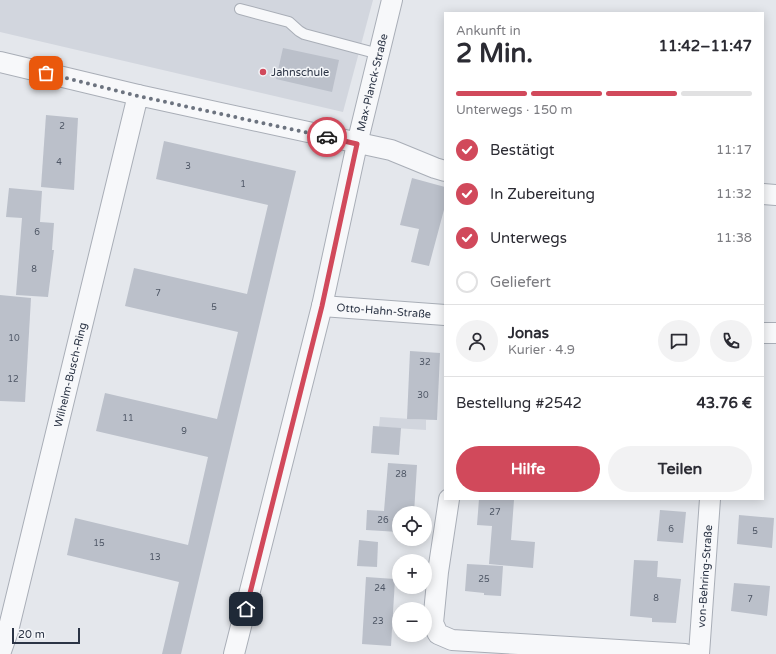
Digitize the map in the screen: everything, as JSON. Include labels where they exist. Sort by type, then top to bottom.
[{"type":"street","name":"Max-Planck-Straße","points":[[234,654],[322,306],[357,144],[392,0]]},
{"type":"street","points":[[0,62],[138,96],[357,144],[391,150],[444,171]]},
{"type":"street","name":"Wilhelm-Busch-Ring","points":[[0,654],[8,631],[138,96]]},
{"type":"street","points":[[764,194],[776,195]]},
{"type":"street","name":"Otto-Hahn-Straße","points":[[322,306],[444,315]]},
{"type":"street","points":[[764,333],[776,333]]},
{"type":"street","points":[[449,500],[438,572],[433,623],[438,634],[452,640],[685,654]]},
{"type":"street","name":"von-Behring-Straße","points":[[699,654],[710,500]]},
{"type":"lane","points":[[240,9],[289,22],[304,34],[379,54]]},
{"type":"shaded area","name":"Jahnschule","points":[[0,0],[373,0],[343,112],[0,32]]},
{"type":"shaded area","points":[[380,417],[426,420],[426,430],[379,427]]},
{"type":"building","points":[[283,48],[339,60],[332,92],[276,79]]},
{"type":"building","points":[[46,115],[78,118],[74,190],[41,187]]},
{"type":"building","points":[[164,141],[296,171],[181,654],[162,654],[179,582],[67,555],[75,518],[188,545],[208,457],[96,431],[105,393],[217,419],[238,332],[125,306],[134,268],[247,294],[268,205],[156,179]]},
{"type":"building","points":[[412,178],[444,187],[444,210],[429,266],[411,262],[419,229],[400,225]]},
{"type":"building","points":[[9,188],[42,191],[40,222],[54,223],[52,250],[54,250],[48,297],[16,295],[22,218],[6,217]]},
{"type":"building","points":[[0,295],[31,298],[25,402],[0,401]]},
{"type":"building","points":[[410,351],[440,353],[437,420],[407,419]]},
{"type":"building","points":[[373,426],[401,428],[399,455],[371,453]]},
{"type":"building","points":[[388,463],[417,465],[414,506],[392,506],[392,532],[366,530],[367,510],[384,511]]},
{"type":"building","points":[[479,500],[514,500],[511,540],[535,542],[533,568],[489,564],[492,526],[477,525]]},
{"type":"building","points":[[660,510],[686,512],[683,543],[657,541]]},
{"type":"building","points":[[739,515],[774,518],[772,548],[737,544]]},
{"type":"building","points":[[359,540],[378,542],[377,567],[357,566]]},
{"type":"building","points":[[634,560],[658,561],[657,577],[681,579],[676,623],[652,622],[652,618],[630,616]]},
{"type":"building","points":[[467,564],[503,566],[501,596],[484,595],[484,593],[465,591]]},
{"type":"building","points":[[366,577],[392,579],[392,594],[394,594],[394,602],[392,602],[391,646],[362,644]]},
{"type":"building","points":[[734,583],[770,586],[767,616],[731,611]]},
{"type":"way so far","points":[[46,73],[138,96],[327,137]]},
{"type":"place","name":"Jahnschule","points":[[263,72]]},
{"type":"route","points":[[246,609],[322,306],[357,144],[327,137]]}]
